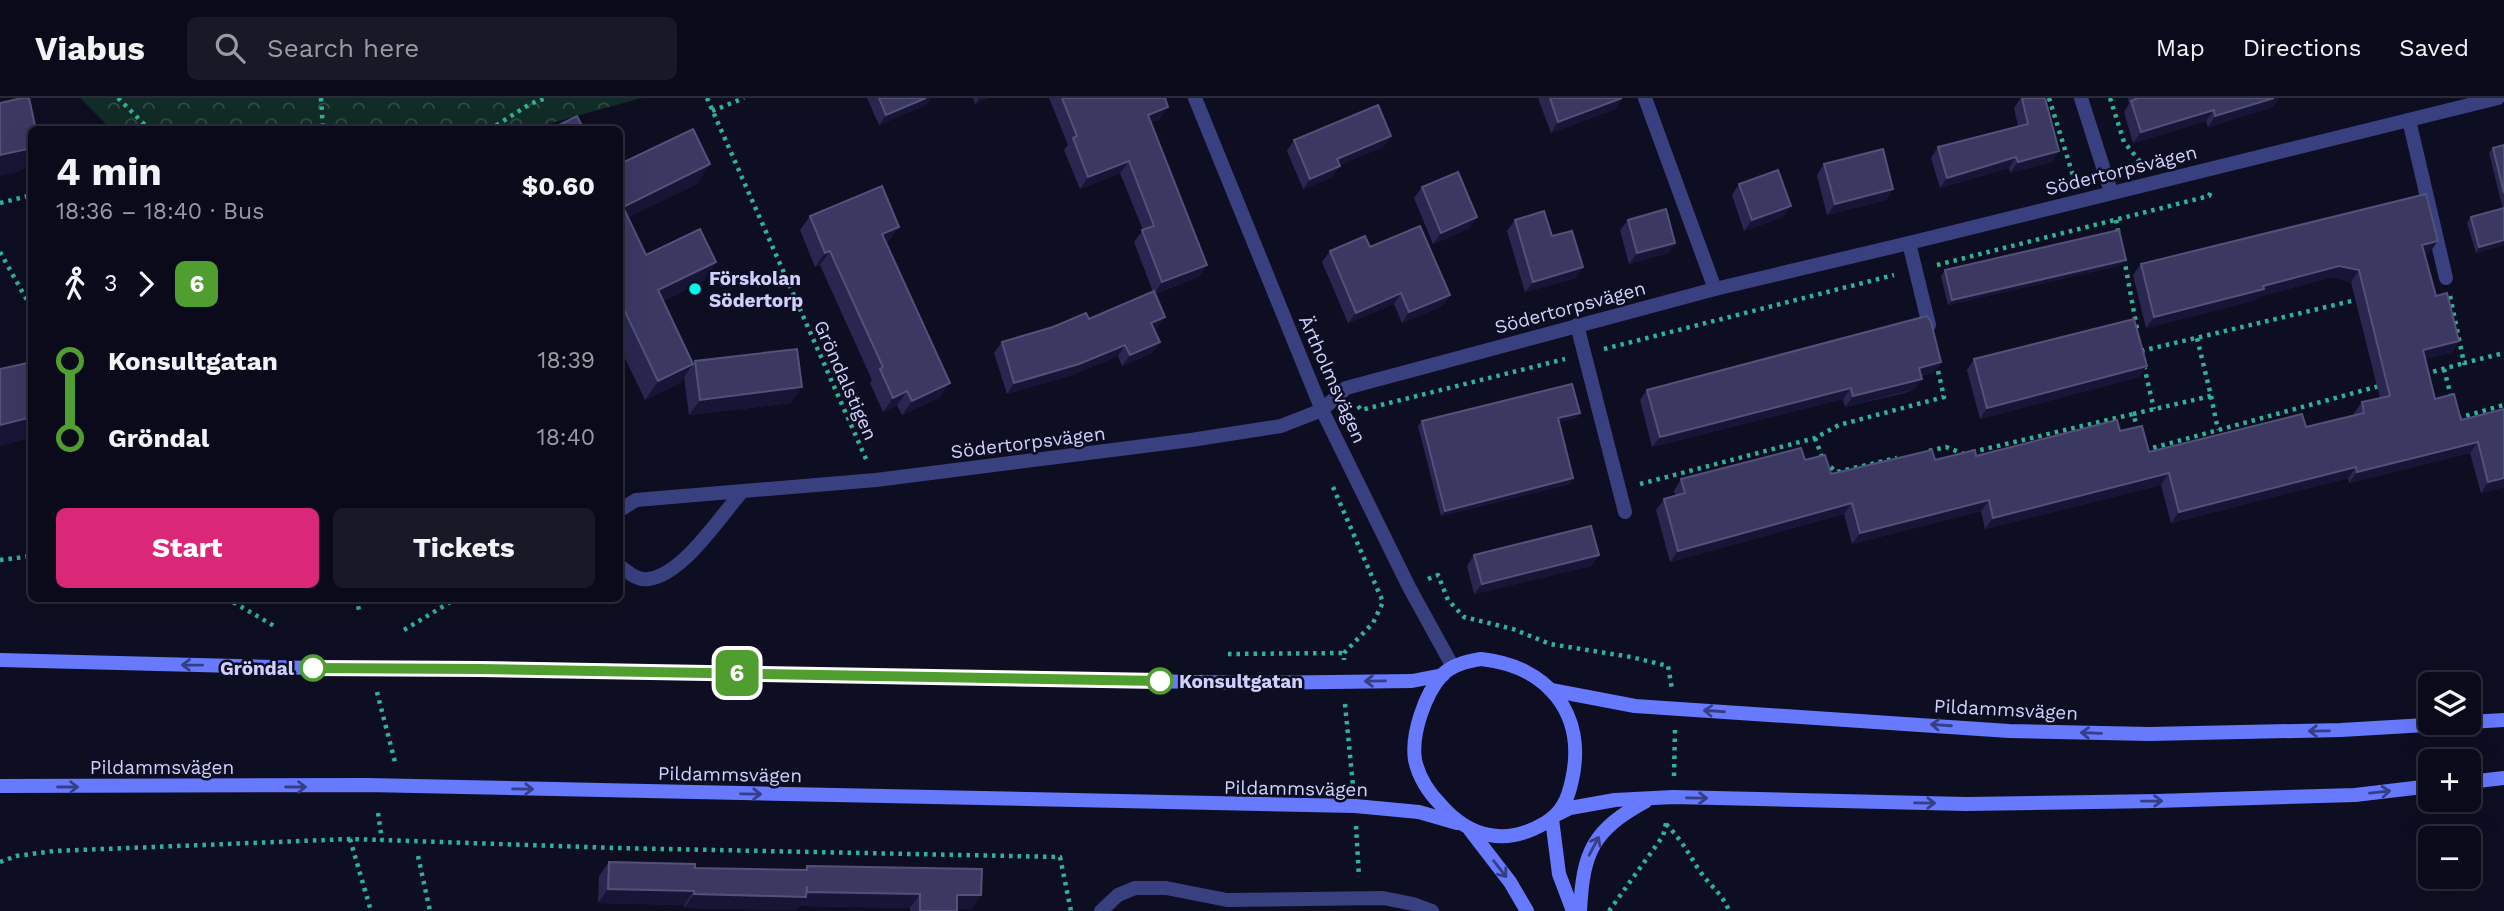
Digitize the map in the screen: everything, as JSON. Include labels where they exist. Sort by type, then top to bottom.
[{"type":"main road","points":[[0,660],[313,668],[1248,683],[1412,681],[1448,671],[1465,661],[1496,661],[1527,671],[1551,690],[1564,706],[1575,739],[1576,754],[1569,794],[1555,817],[1559,874],[1573,911]]},
{"type":"main road","points":[[1448,671],[1424,709],[1414,743],[1419,774],[1430,793],[1463,826],[1510,882],[1527,911]]},
{"type":"main road","name":"Pildammsvägen","points":[[1551,690],[1635,706],[2009,731],[2149,734],[2418,725]]},
{"type":"main road","points":[[2481,721],[2504,720]]},
{"type":"main road","points":[[2481,781],[2504,778]]},
{"type":"main road","name":"Pildammsvägen","points":[[0,786],[367,785],[1354,807],[1419,812],[1463,826]]},
{"type":"main road","points":[[1463,826],[1484,835],[1512,836],[1537,828],[1570,808],[1615,800],[1651,798],[1966,803],[2156,802],[2355,795],[2418,788]]},
{"type":"main road","points":[[1580,911],[1582,876],[1593,844],[1606,827],[1625,812],[1651,798]]},
{"type":"street","name":"Ärtholmsvägen","points":[[1195,98],[1322,411],[1448,671]]},
{"type":"street","points":[[1646,98],[1715,289]]},
{"type":"street","points":[[2081,98],[2111,192]]},
{"type":"street","name":"Södertorpsvägen","points":[[623,508],[636,499],[741,493],[876,480],[1192,440],[1281,426],[1322,411],[1346,387],[1715,289],[2498,98]]},
{"type":"street","points":[[2409,120],[2446,278]]},
{"type":"street","points":[[1909,243],[1928,325]]},
{"type":"street","points":[[1577,326],[1625,512]]},
{"type":"street","points":[[623,568],[633,576],[647,579],[664,574],[691,552],[741,493]]},
{"type":"street","points":[[1101,911],[1118,895],[1135,888],[1166,888],[1227,900],[1383,898],[1432,911]]},
{"type":"street","points":[[1214,911],[1227,900]]},
{"type":"path","points":[[118,98],[146,126]]},
{"type":"path","points":[[321,98],[323,126]]},
{"type":"path","points":[[495,126],[530,104],[546,98]]},
{"type":"path","name":"Gröndalstigen","points":[[707,98],[876,480]]},
{"type":"path","points":[[712,111],[744,98]]},
{"type":"path","points":[[2049,98],[2088,227]]},
{"type":"path","points":[[2110,98],[2124,142],[2156,181]]},
{"type":"path","points":[[1346,387],[1361,410],[2116,220],[2209,196],[2221,165]]},
{"type":"path","points":[[0,203],[28,196]]},
{"type":"path","points":[[2116,220],[2121,243]]},
{"type":"path","points":[[0,253],[28,302]]},
{"type":"path","points":[[2123,256],[2154,409]]},
{"type":"path","points":[[2446,278],[2465,363]]},
{"type":"path","points":[[2141,352],[2367,297]]},
{"type":"path","points":[[1619,490],[1815,438],[1839,425],[1944,397],[1928,325]]},
{"type":"path","points":[[2197,338],[2218,430]]},
{"type":"path","points":[[2418,376],[2504,353]]},
{"type":"path","points":[[2444,369],[2457,418],[2504,405]]},
{"type":"path","points":[[2133,414],[2145,450],[2391,383]]},
{"type":"path","points":[[1922,453],[1946,447],[1962,455],[2211,396]]},
{"type":"path","points":[[1815,438],[1824,462],[1837,472],[1910,455]]},
{"type":"path","points":[[1330,482],[1383,602],[1373,623],[1344,653],[1343,682],[1360,898]]},
{"type":"path","points":[[0,560],[28,556]]},
{"type":"path","points":[[233,602],[276,627]]},
{"type":"path","points":[[357,602],[359,610]]},
{"type":"path","points":[[404,630],[450,602]]},
{"type":"path","points":[[1228,654],[1344,653]]},
{"type":"path","points":[[377,692],[395,762]]},
{"type":"path","points":[[378,813],[382,840]]},
{"type":"path","points":[[1666,824],[1683,841],[1701,873],[1714,886],[1729,911]]},
{"type":"path","points":[[350,839],[371,911]]},
{"type":"path","points":[[0,862],[16,856],[54,851],[350,839],[616,848],[1060,857],[1071,911]]},
{"type":"path","points":[[418,856],[430,911]]},
{"type":"green space","points":[[80,98],[641,98],[544,126],[108,126]]},
{"type":"building","points":[[29,98],[35,126],[28,126],[28,149],[0,155],[0,103]]},
{"type":"building","points":[[879,98],[926,98],[886,115]]},
{"type":"building","points":[[1062,98],[1165,98],[1168,107],[1148,115],[1207,265],[1162,282],[1142,230],[1154,226],[1129,161],[1088,177],[1073,138],[1077,136]]},
{"type":"building","points":[[1550,98],[1622,98],[1558,122]]},
{"type":"building","points":[[2022,98],[2045,98],[2059,151],[2018,162],[2016,157],[1947,178],[1938,147],[2028,124]]},
{"type":"building","points":[[2138,98],[2274,98],[2215,116],[2214,110],[2141,132],[2131,101]]},
{"type":"building","points":[[1378,105],[1391,136],[1337,159],[1340,166],[1310,179],[1294,140]]},
{"type":"building","points":[[577,116],[582,126],[557,126]]},
{"type":"building","points":[[693,129],[710,164],[623,207],[623,163]]},
{"type":"building","points":[[2504,145],[2504,193],[2493,148]]},
{"type":"building","points":[[1883,149],[1893,189],[1835,204],[1824,164]]},
{"type":"building","points":[[1778,170],[1791,206],[1752,220],[1739,184]]},
{"type":"building","points":[[1458,172],[1477,217],[1441,233],[1422,187]]},
{"type":"building","points":[[882,186],[899,227],[882,234],[950,383],[912,401],[907,391],[893,398],[880,369],[883,367],[830,251],[825,253],[810,216]]},
{"type":"building","points":[[2426,194],[2438,241],[2422,245],[2436,296],[2447,293],[2459,341],[2423,350],[2435,399],[2454,394],[2461,420],[2504,409],[2504,478],[2488,482],[2478,442],[2357,472],[2356,467],[2179,512],[2169,473],[1993,518],[1989,500],[1860,533],[1852,503],[1678,551],[1664,499],[1685,493],[1681,479],[1801,448],[1805,460],[1825,455],[1831,474],[1932,450],[1935,460],[1975,450],[1976,456],[2117,420],[2120,431],[2142,426],[2149,452],[2302,414],[2306,427],[2364,413],[2362,402],[2390,396],[2359,270],[2339,266],[2263,286],[2264,289],[2154,317],[2141,264]]},
{"type":"building","points":[[623,207],[646,255],[700,229],[716,262],[658,290],[693,364],[658,381],[623,307]]},
{"type":"building","points":[[2504,208],[2504,240],[2479,247],[2471,217]]},
{"type":"building","points":[[1666,209],[1675,243],[1637,253],[1628,220]]},
{"type":"building","points":[[1544,211],[1552,236],[1572,231],[1583,267],[1533,282],[1515,220]]},
{"type":"building","points":[[1420,226],[1450,295],[1409,312],[1401,293],[1356,313],[1330,251],[1365,236],[1370,247]]},
{"type":"building","points":[[2119,230],[2126,260],[1952,300],[1945,270]]},
{"type":"building","points":[[1154,291],[1165,317],[1151,323],[1160,342],[1130,355],[1125,345],[1079,364],[1014,383],[1002,342],[1053,327],[1086,313],[1089,319]]},
{"type":"building","points":[[1927,316],[1941,362],[1919,368],[1922,379],[1853,396],[1851,388],[1660,437],[1647,390]]},
{"type":"building","points":[[2134,319],[2147,366],[1987,408],[1974,359]]},
{"type":"building","points":[[797,349],[802,387],[700,400],[695,361]]},
{"type":"building","points":[[28,363],[28,418],[0,425],[0,369]]},
{"type":"building","points":[[1572,384],[1580,413],[1558,418],[1573,478],[1445,511],[1422,421]]},
{"type":"building","points":[[1591,526],[1599,555],[1482,584],[1474,555]]},
{"type":"building","points":[[609,862],[695,864],[695,868],[807,870],[807,866],[982,869],[981,895],[957,895],[957,911],[920,911],[920,894],[807,892],[807,886],[806,897],[608,889]]},
{"type":"bus line","name":"6","points":[[313,668],[1160,681]]},
{"type":"place","name":"Förskolan Södertorp","points":[[695,289]]},
{"type":"place","name":"Gröndal","points":[[313,668]]},
{"type":"place","name":"Konsultgatan","points":[[1160,681]]}]
